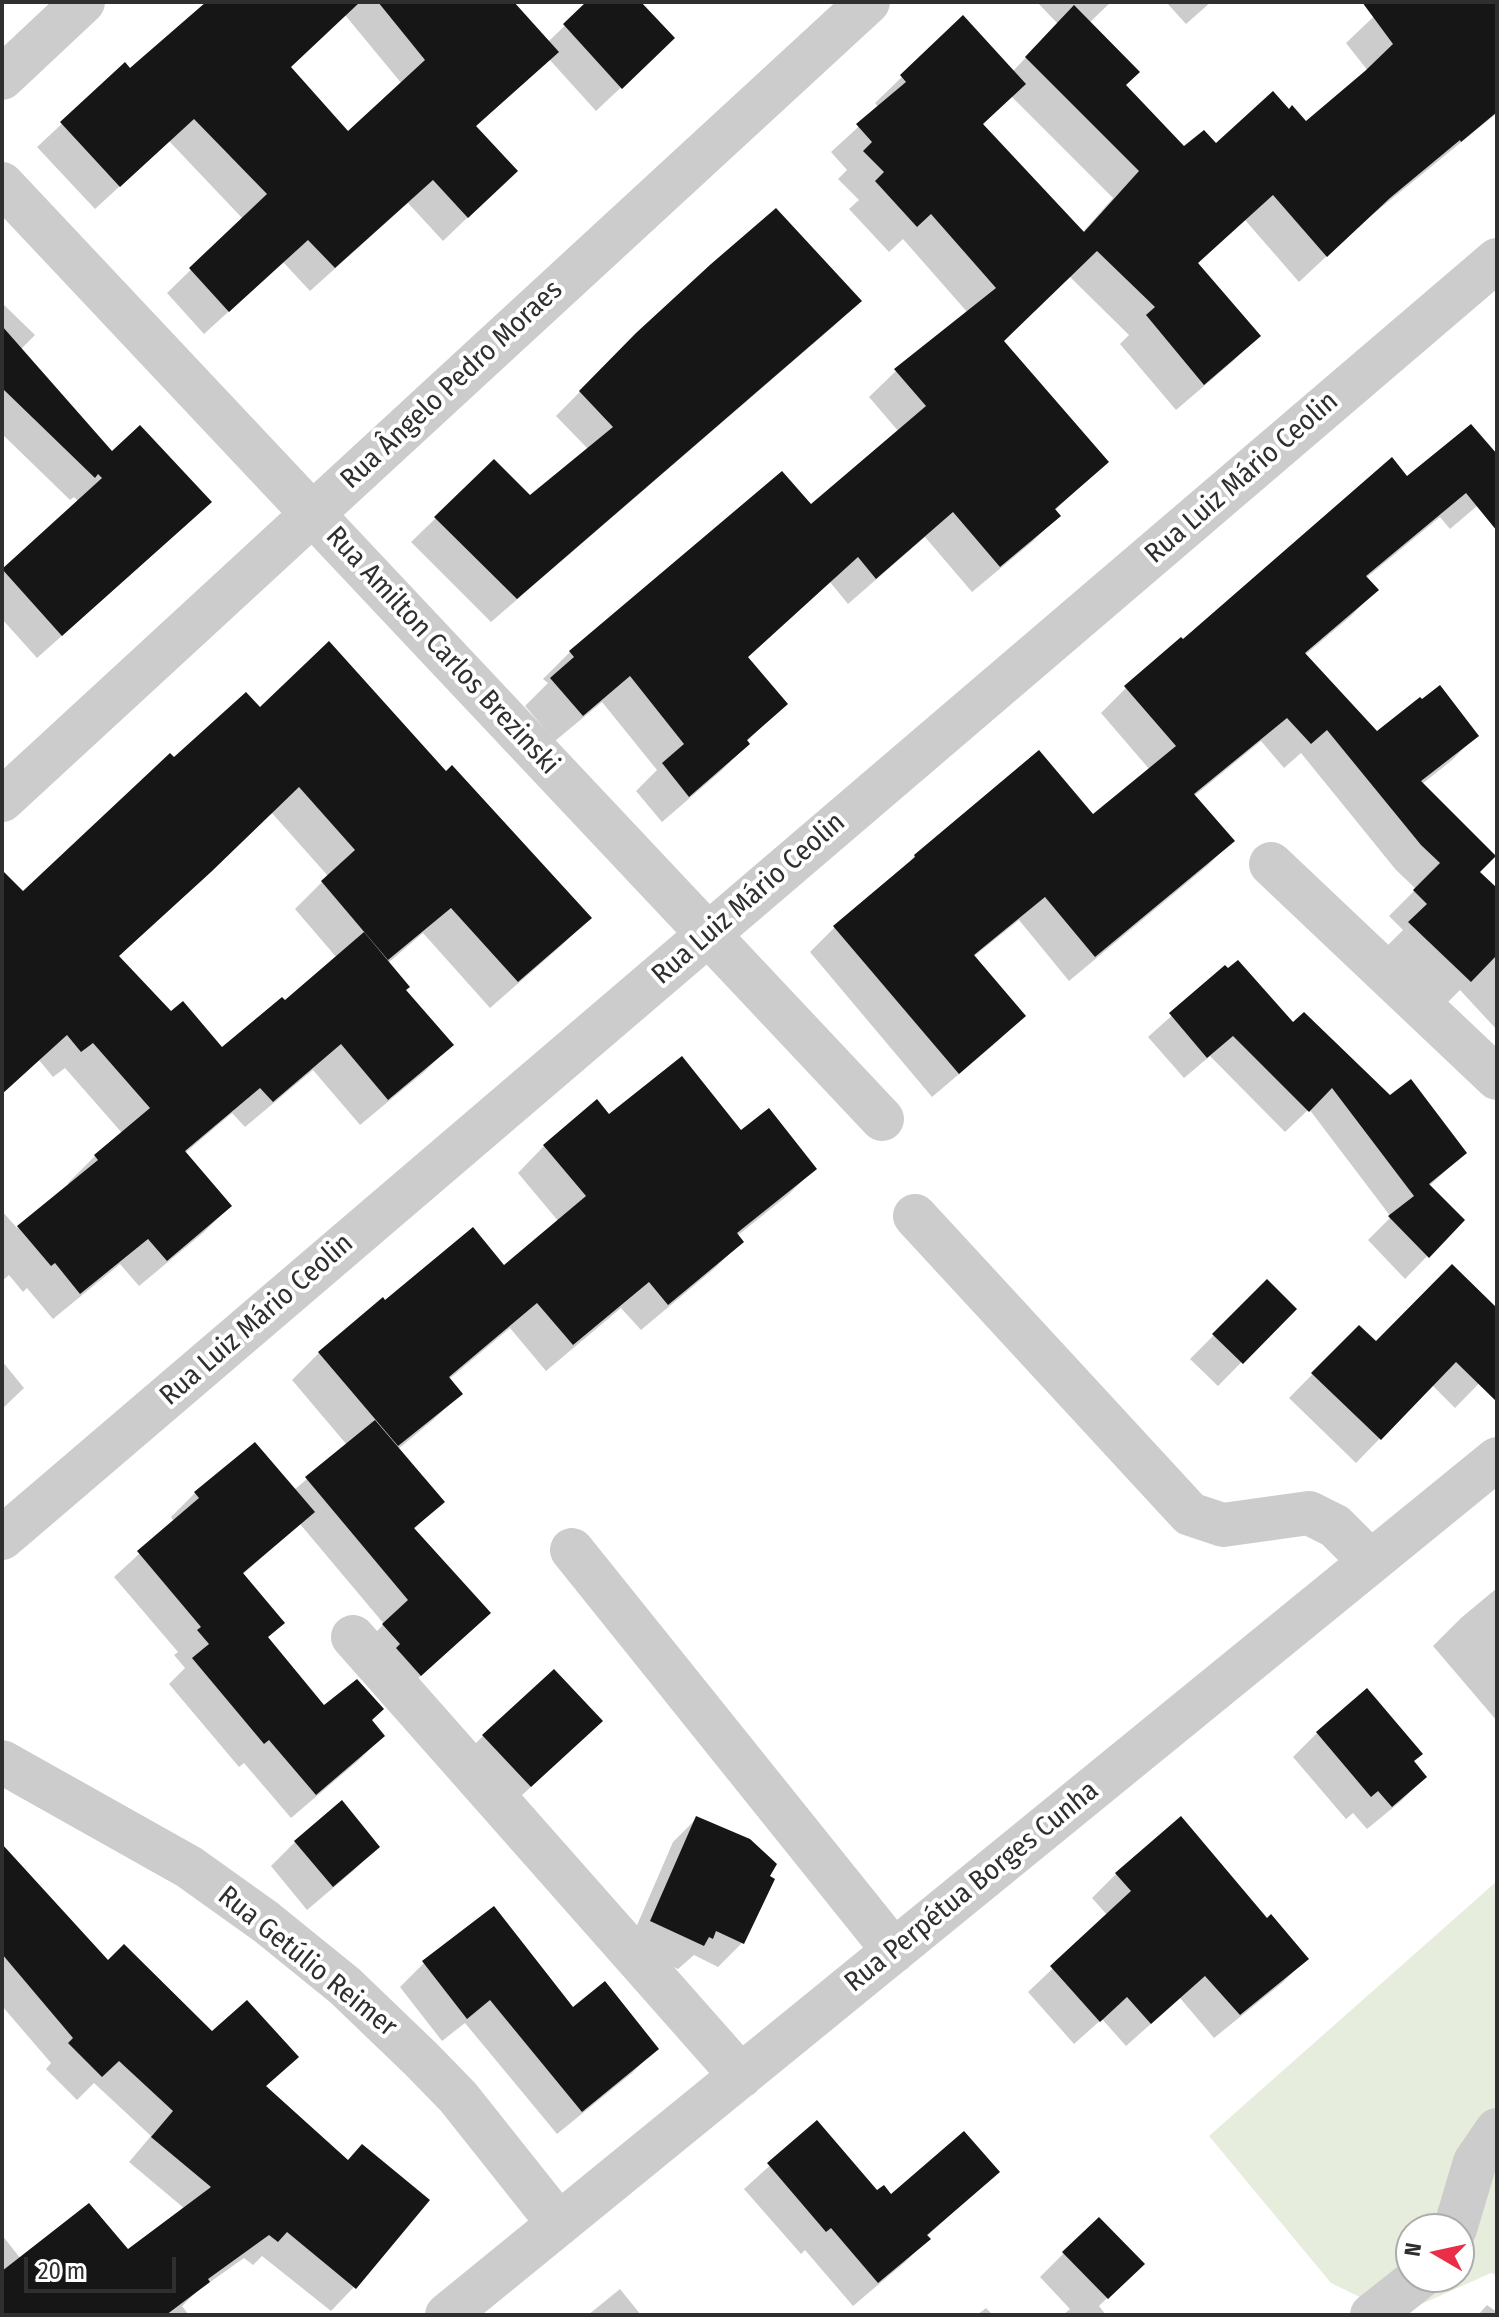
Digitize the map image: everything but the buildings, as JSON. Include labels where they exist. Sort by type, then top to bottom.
[{"type":"street","points":[[2,78],[83,2]]},
{"type":"street","name":"Rua Ângelo Pedro Moraes","points":[[2,800],[868,2]]},
{"type":"street","name":"Rua Amilton Carlos Brezinski","points":[[2,184],[882,1119]]},
{"type":"street","name":"Rua Luiz Mário Ceolin","points":[[2,1538],[1497,260]]},
{"type":"street","points":[[1271,864],[1497,1078]]},
{"type":"street","points":[[915,1216],[1190,1514],[1223,1525],[1309,1513],[1335,1526],[1371,1562]]},
{"type":"street","name":"Rua Perpétua Borges Cunha","points":[[447,2315],[1497,1459]]},
{"type":"street","points":[[572,1550],[894,1951]]},
{"type":"street","points":[[353,1637],[741,2076]]},
{"type":"street","name":"Rua Getúlio Reimer","points":[[2,1762],[189,1867],[266,1922],[345,1986],[458,2097],[559,2224]]},
{"type":"street","points":[[1460,2213],[1475,2162],[1497,2130]]},
{"type":"street","points":[[1372,2315],[1400,2293]]},
{"type":"green space","points":[[1497,1881],[1497,2275],[1491,2273],[1475,2280],[1475,2213],[1395,2213],[1395,2293],[1446,2293],[1397,2315],[1331,2283],[1209,2136]]}]
